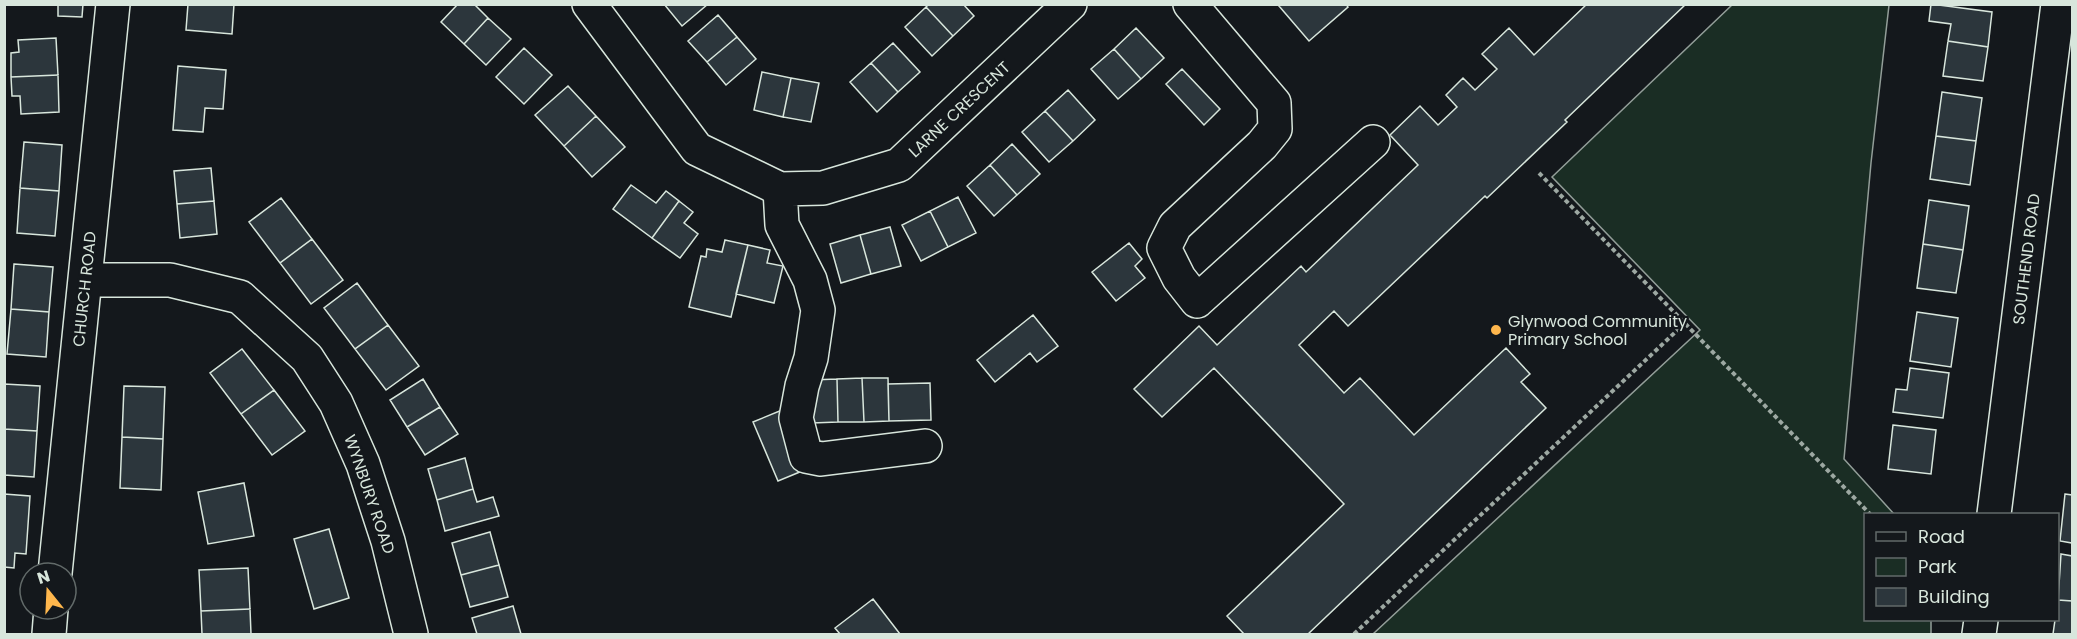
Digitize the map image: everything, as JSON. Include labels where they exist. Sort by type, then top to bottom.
[{"type":"street","name":"CHURCH ROAD","points":[[56,561],[112,4]]},
{"type":"street","name":"LARNE CRESCENT","points":[[589,4],[697,149],[780,189],[823,188],[899,165],[1070,4]]},
{"type":"street","points":[[1190,4],[1274,103],[1275,129],[1262,145],[1175,226],[1164,248],[1179,278],[1197,301],[1373,142]]},
{"type":"street","name":"SOUTHEND ROAD","points":[[1994,513],[2058,4]]},
{"type":"street","points":[[780,189],[783,225],[810,280],[818,310],[811,358],[802,386],[796,418],[806,456],[821,459],[925,446]]},
{"type":"street","name":"WYNBURY ROAD","points":[[85,280],[170,279],[240,297],[307,358],[336,403],[363,464],[388,541],[411,634]]},
{"type":"path","points":[[1539,173],[1869,513]]},
{"type":"path","points":[[1354,634],[1684,324]]},
{"type":"green space","points":[[1732,5],[1889,5],[1871,163],[1844,459],[1893,513],[1864,513],[1864,621],[1931,621],[1931,634],[1373,634],[1700,330],[1552,177]]},
{"type":"building","points":[[58,4],[83,4],[82,17],[58,16]]},
{"type":"building","points":[[188,4],[234,4],[232,34],[186,30]]},
{"type":"building","points":[[458,4],[474,4],[488,18],[464,44],[441,22]]},
{"type":"building","points":[[664,4],[708,4],[682,26]]},
{"type":"building","points":[[929,4],[963,4],[974,16],[953,36],[926,7]]},
{"type":"building","points":[[1281,4],[1346,4],[1348,7],[1309,41],[1279,6]]},
{"type":"building","points":[[1587,4],[1686,4],[1565,120],[1567,122],[1348,326],[1334,311],[1299,345],[1344,393],[1360,378],[1414,435],[1506,348],[1530,374],[1521,382],[1546,408],[1308,634],[1244,634],[1227,616],[1344,504],[1214,368],[1162,417],[1134,389],[1199,326],[1217,345],[1301,266],[1306,272],[1418,165],[1390,135],[1420,106],[1438,125],[1457,107],[1446,95],[1463,78],[1475,90],[1497,69],[1482,54],[1509,28],[1534,55]]},
{"type":"building","points":[[1931,4],[1992,12],[1988,47],[1948,41],[1951,24],[1929,21]]},
{"type":"building","points":[[926,7],[953,36],[932,56],[905,27]]},
{"type":"building","points":[[718,15],[737,37],[707,62],[688,41]]},
{"type":"building","points":[[488,18],[511,39],[486,65],[464,44]]},
{"type":"building","points":[[1136,28],[1164,58],[1141,79],[1114,49]]},
{"type":"building","points":[[737,37],[756,59],[726,85],[707,62]]},
{"type":"building","points":[[56,38],[58,75],[11,77],[11,53],[19,52],[18,40]]},
{"type":"building","points":[[1948,41],[1988,47],[1983,81],[1943,76]]},
{"type":"building","points":[[893,43],[920,72],[898,92],[871,63]]},
{"type":"building","points":[[524,48],[552,75],[524,104],[496,77]]},
{"type":"building","points":[[1114,49],[1141,79],[1118,99],[1091,69]]},
{"type":"building","points":[[871,63],[898,92],[877,112],[850,82]]},
{"type":"building","points":[[178,66],[226,70],[223,109],[205,108],[203,132],[173,130]]},
{"type":"building","points":[[1182,69],[1220,109],[1204,125],[1166,84]]},
{"type":"building","points":[[762,72],[791,78],[783,117],[754,110]]},
{"type":"building","points":[[58,75],[59,112],[21,114],[20,96],[12,96],[11,77]]},
{"type":"building","points":[[791,78],[819,83],[811,122],[783,117]]},
{"type":"building","points":[[568,86],[596,116],[564,146],[535,115]]},
{"type":"building","points":[[1068,90],[1095,120],[1073,141],[1045,111]]},
{"type":"building","points":[[1942,92],[1982,98],[1976,141],[1936,136]]},
{"type":"building","points":[[1045,111],[1073,141],[1049,162],[1022,132]]},
{"type":"building","points":[[596,116],[625,147],[592,177],[564,146]]},
{"type":"building","points":[[1936,136],[1976,141],[1970,185],[1930,179]]},
{"type":"building","points":[[24,142],[62,145],[59,191],[20,188]]},
{"type":"building","points":[[1012,144],[1040,174],[1017,195],[990,165]]},
{"type":"building","points":[[990,165],[1017,195],[994,216],[967,186]]},
{"type":"building","points":[[211,168],[214,201],[177,204],[174,171]]},
{"type":"building","points":[[631,185],[656,203],[666,191],[679,201],[652,238],[613,209]]},
{"type":"building","points":[[20,188],[59,191],[55,236],[17,233]]},
{"type":"building","points":[[958,197],[976,233],[948,247],[930,211]]},
{"type":"building","points":[[281,198],[312,239],[280,263],[249,222]]},
{"type":"building","points":[[1929,200],[1969,206],[1963,250],[1923,244]]},
{"type":"building","points":[[214,201],[217,234],[180,238],[177,204]]},
{"type":"building","points":[[679,201],[693,212],[684,223],[698,234],[680,258],[652,238]]},
{"type":"building","points":[[930,211],[948,247],[921,261],[902,225]]},
{"type":"building","points":[[890,227],[901,266],[871,274],[860,235]]},
{"type":"building","points":[[860,235],[871,274],[841,283],[830,244]]},
{"type":"building","points":[[312,239],[343,280],[311,304],[280,263]]},
{"type":"building","points":[[725,240],[748,245],[731,317],[689,307],[701,256],[706,257],[707,249],[722,252]]},
{"type":"building","points":[[1129,243],[1142,259],[1135,266],[1145,278],[1116,301],[1092,272]]},
{"type":"building","points":[[1923,244],[1963,250],[1956,293],[1917,288]]},
{"type":"building","points":[[748,245],[770,250],[767,263],[783,266],[774,303],[736,294]]},
{"type":"building","points":[[14,264],[53,267],[49,312],[11,309]]},
{"type":"building","points":[[357,283],[388,325],[355,349],[324,308]]},
{"type":"building","points":[[11,309],[49,312],[46,357],[7,354]]},
{"type":"building","points":[[1917,312],[1958,318],[1951,367],[1910,361]]},
{"type":"building","points":[[1033,315],[1058,346],[1037,362],[1030,353],[995,382],[977,360]]},
{"type":"building","points":[[388,325],[419,366],[386,390],[355,349]]},
{"type":"building","points":[[242,349],[274,390],[241,414],[210,373]]},
{"type":"building","points":[[1910,368],[1949,373],[1943,418],[1893,412],[1896,389],[1907,390]]},
{"type":"building","points":[[862,378],[888,378],[889,421],[864,422]]},
{"type":"building","points":[[862,378],[864,422],[838,422],[837,379]]},
{"type":"building","points":[[423,379],[440,407],[407,427],[390,400]]},
{"type":"building","points":[[837,379],[838,422],[812,423],[811,380]]},
{"type":"building","points":[[930,383],[931,420],[889,421],[888,384]]},
{"type":"building","points":[[4,384],[40,386],[37,431],[4,429]]},
{"type":"building","points":[[124,386],[165,387],[163,439],[122,437]]},
{"type":"building","points":[[274,390],[305,431],[272,455],[241,414]]},
{"type":"building","points":[[440,407],[458,434],[425,455],[407,427]]},
{"type":"building","points":[[782,410],[807,469],[778,481],[753,422]]},
{"type":"building","points":[[1893,425],[1936,430],[1931,474],[1888,469]]},
{"type":"building","points":[[4,429],[37,431],[34,477],[4,475]]},
{"type":"building","points":[[122,437],[163,439],[161,490],[120,488]]},
{"type":"building","points":[[465,458],[473,489],[437,500],[428,469]]},
{"type":"building","points":[[244,483],[254,536],[208,544],[198,492]]},
{"type":"building","points":[[473,489],[477,502],[493,497],[499,516],[445,531],[437,500]]},
{"type":"building","points":[[4,494],[30,496],[26,554],[15,553],[14,568],[4,567]]},
{"type":"building","points":[[2065,494],[2072,495],[2072,543],[2060,541]]},
{"type":"building","points":[[329,529],[349,598],[314,609],[294,539]]},
{"type":"building","points":[[490,532],[499,565],[461,575],[452,543]]},
{"type":"building","points":[[2061,554],[2072,556],[2072,601],[2059,600]]},
{"type":"building","points":[[499,565],[508,597],[470,607],[461,575]]},
{"type":"building","points":[[248,568],[250,609],[201,611],[199,570]]},
{"type":"building","points":[[873,599],[900,634],[840,634],[835,628]]},
{"type":"building","points":[[2059,600],[2072,601],[2072,634],[2053,634],[2055,621],[2059,621]]},
{"type":"building","points":[[513,606],[521,634],[477,634],[472,618]]},
{"type":"building","points":[[250,609],[251,634],[202,634],[201,611]]},
{"type":"place","name":"Glynwood Community Primary School","points":[[1496,330]]}]
